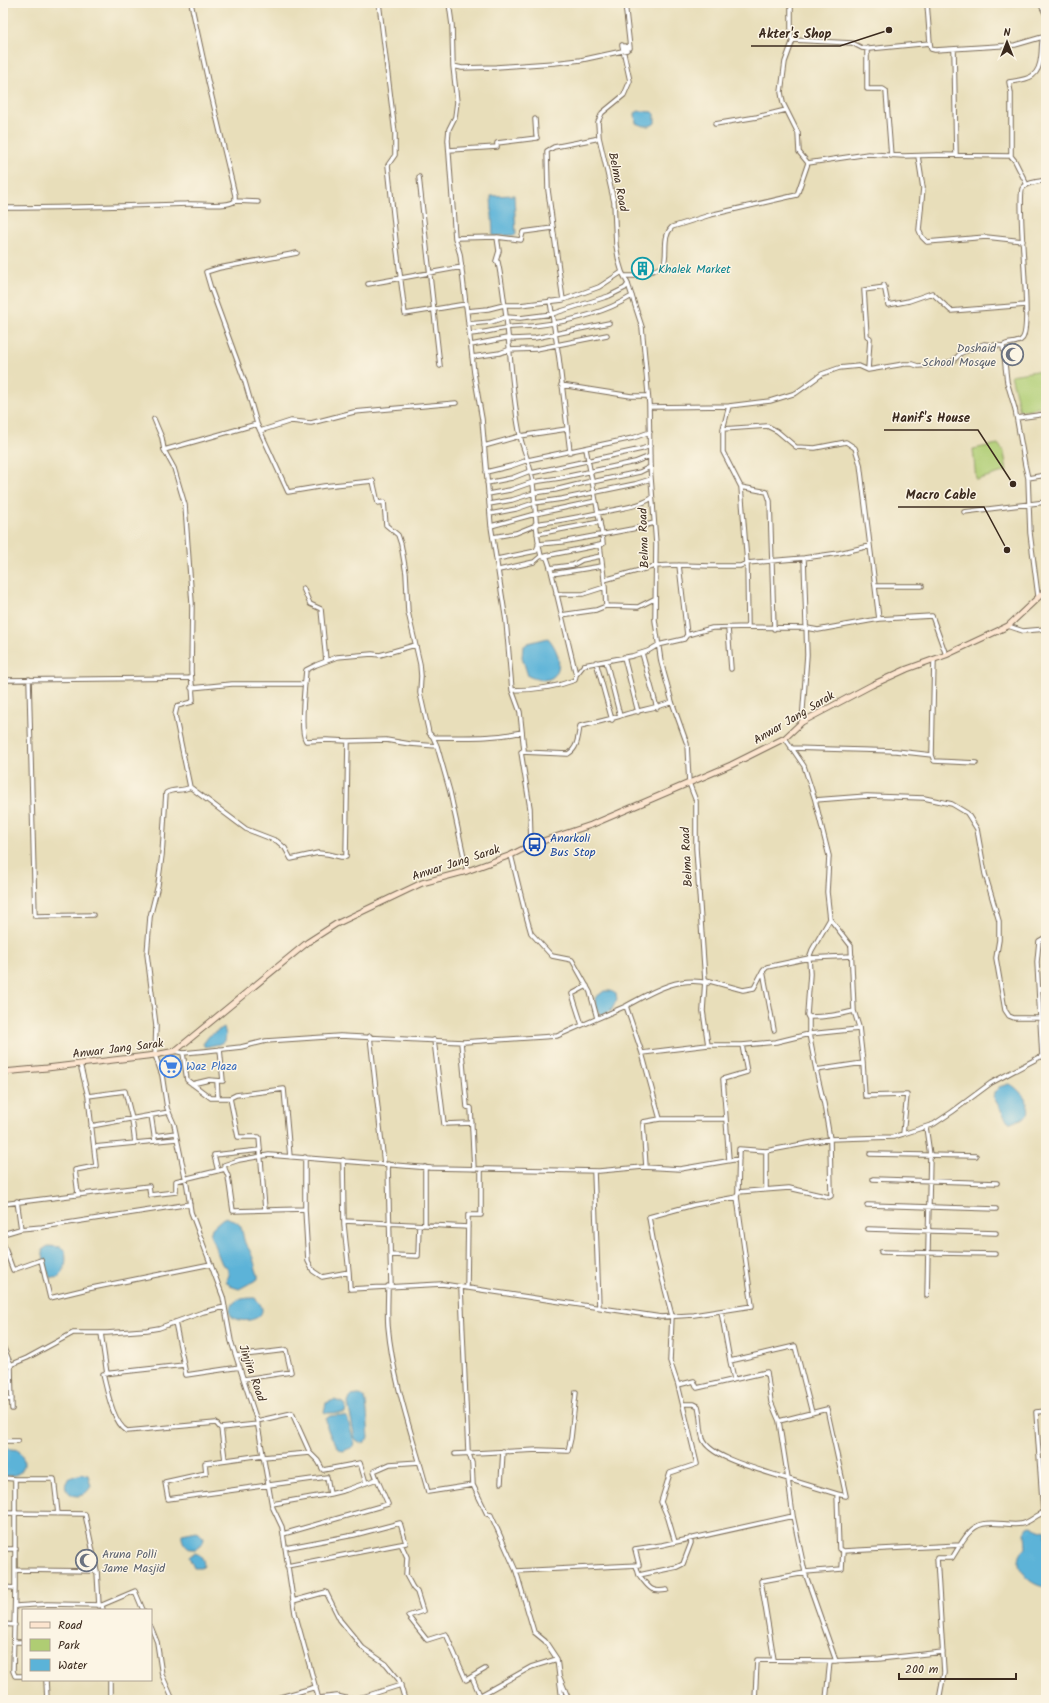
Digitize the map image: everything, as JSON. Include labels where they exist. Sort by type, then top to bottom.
[{"type":"main road","name":"Anwar Jang Sarak","points":[[3,1072],[155,1055],[174,1051],[308,942],[336,924],[422,883],[467,871],[511,855],[531,845],[591,825],[731,765],[785,738],[802,722],[872,685],[907,669],[946,655],[1008,626],[1046,590]]},
{"type":"street","points":[[191,3],[235,195],[235,201]]},
{"type":"street","points":[[379,3],[395,133],[395,155],[388,165],[405,314],[466,304]]},
{"type":"street","points":[[449,3],[452,25],[453,66],[457,102],[455,117],[449,129],[455,238],[462,267],[472,357],[482,419],[491,526],[499,570],[512,690],[520,712],[524,750],[521,752],[530,808],[531,845]]},
{"type":"street","points":[[622,45],[630,48],[625,3]]},
{"type":"street","points":[[790,3],[790,39],[852,43],[862,48],[930,43]]},
{"type":"street","points":[[927,3],[931,50],[1015,44],[1044,36],[1042,56],[1038,68],[1032,77],[1025,80],[1009,82],[1011,93],[1011,156],[1027,185]]},
{"type":"street","points":[[1040,3],[1046,15]]},
{"type":"street","points":[[794,40],[785,62],[781,92],[783,103],[798,133],[799,152],[808,163]]},
{"type":"street","points":[[453,66],[462,68],[503,67],[581,60],[627,50],[622,45]]},
{"type":"street","name":"Belma Road","points":[[622,45],[630,81],[624,95],[602,113],[598,122],[599,137],[614,202],[616,245],[623,274],[628,284],[642,327],[649,407],[650,467],[654,522],[655,620],[658,645],[672,702],[687,744],[690,783],[696,801],[696,848],[705,980],[703,1011],[708,1045]]},
{"type":"street","points":[[867,48],[868,90],[886,91],[891,156]]},
{"type":"street","points":[[954,49],[956,155]]},
{"type":"street","points":[[715,124],[757,117],[786,110]]},
{"type":"street","points":[[449,150],[497,147],[497,143],[537,138],[535,119]]},
{"type":"street","points":[[563,300],[548,190],[547,151],[554,147],[599,137]]},
{"type":"street","points":[[808,163],[868,154],[891,156],[1011,156]]},
{"type":"street","points":[[918,156],[923,188],[919,230],[922,237],[927,242],[986,237],[1023,241]]},
{"type":"street","points":[[467,312],[504,305],[520,305],[563,300],[599,287],[623,274],[638,276],[663,267],[665,263],[666,237],[672,227],[716,213],[796,195],[808,163]]},
{"type":"street","points":[[419,176],[440,366]]},
{"type":"street","points":[[649,407],[729,406],[770,401],[796,392],[822,374],[851,366],[864,367],[868,370],[904,364],[918,366],[943,364],[953,361],[961,353],[984,344],[1003,346],[1023,339],[1025,305],[1021,194],[1024,186],[1046,180]]},
{"type":"street","points":[[3,208],[134,206],[199,203],[226,204],[235,201],[258,202]]},
{"type":"street","points":[[455,238],[497,237],[521,240],[523,232],[553,228]]},
{"type":"street","points":[[497,237],[499,251],[496,261],[498,262],[500,270],[508,350],[520,436],[533,482],[538,545],[543,556],[547,558],[552,574],[576,675]]},
{"type":"street","points":[[297,253],[219,268],[206,272],[210,289],[245,382],[257,424],[288,492],[324,486],[373,481],[378,503],[384,502],[386,524],[398,535],[401,544],[406,573],[408,612],[421,676],[420,693],[428,728],[437,746],[467,871]]},
{"type":"street","points":[[368,284],[462,267]]},
{"type":"street","points":[[468,324],[491,322],[506,318],[520,318],[552,314],[609,296],[625,288],[628,284]]},
{"type":"street","points":[[868,370],[870,338],[867,336],[864,290],[885,286],[888,306],[932,293],[951,311],[1025,305]]},
{"type":"street","points":[[470,334],[494,331],[506,327],[531,327],[578,318],[617,305],[632,296]]},
{"type":"street","points":[[550,302],[557,345],[570,452]]},
{"type":"street","points":[[471,344],[507,338],[535,338],[609,323]]},
{"type":"street","points":[[472,357],[500,353],[508,350],[536,349],[607,335]]},
{"type":"street","points":[[1003,346],[1007,382],[1017,418],[1028,478],[1031,544],[1038,596]]},
{"type":"street","points":[[562,385],[616,394],[648,396]]},
{"type":"street","points":[[260,431],[291,421],[311,423],[354,412],[456,403]]},
{"type":"street","points":[[729,406],[723,429],[723,452],[741,487],[747,563],[748,627]]},
{"type":"street","points":[[1017,418],[1046,414]]},
{"type":"street","points":[[154,419],[162,438],[164,450],[174,468],[186,505],[192,603],[192,702],[177,706],[176,715],[190,787],[246,829],[277,841],[285,848],[291,859],[318,853],[341,858],[346,857],[348,741]]},
{"type":"street","points":[[164,450],[257,424]]},
{"type":"street","points":[[723,429],[767,426],[777,430],[796,447],[815,448],[846,442],[854,448],[860,464],[879,619]]},
{"type":"street","points":[[484,446],[520,436],[566,428]]},
{"type":"street","points":[[486,472],[528,460],[633,438],[650,432]]},
{"type":"street","points":[[487,483],[512,478],[531,472],[642,450],[650,446]]},
{"type":"street","points":[[586,448],[602,534],[603,544],[600,545],[606,587],[606,606]]},
{"type":"street","points":[[488,494],[510,490],[533,482],[591,472],[635,462],[650,456]]},
{"type":"street","points":[[489,504],[534,493],[640,472],[650,467]]},
{"type":"street","points":[[1028,478],[1046,475]]},
{"type":"street","points":[[490,514],[516,509],[534,503],[562,499],[635,484],[651,479]]},
{"type":"street","points":[[741,487],[767,492],[772,509],[771,561],[774,629]]},
{"type":"street","points":[[493,537],[516,533],[536,525],[642,504],[652,498]]},
{"type":"street","points":[[491,526],[535,514],[596,501]]},
{"type":"street","points":[[964,512],[1046,502]]},
{"type":"street","points":[[537,534],[600,522]]},
{"type":"street","points":[[538,545],[632,529],[654,522]]},
{"type":"street","points":[[497,559],[536,550],[538,545]]},
{"type":"street","points":[[499,570],[534,562],[543,556],[600,545]]},
{"type":"street","points":[[604,580],[621,577],[655,566],[740,566],[747,563],[839,553],[870,546]]},
{"type":"street","points":[[550,568],[573,565],[582,560],[601,556]]},
{"type":"street","points":[[802,722],[807,656],[804,558]]},
{"type":"street","points":[[679,565],[687,635]]},
{"type":"street","points":[[552,574],[602,566]]},
{"type":"street","points":[[875,586],[922,586]]},
{"type":"street","points":[[556,594],[583,594],[606,587]]},
{"type":"street","points":[[303,588],[310,604],[320,609],[326,661]]},
{"type":"street","points":[[562,615],[596,610],[606,606],[638,607],[654,599]]},
{"type":"street","points":[[512,690],[533,690],[560,685],[574,680],[584,665],[648,652],[658,645],[684,639],[687,635],[712,628],[807,628],[818,630],[879,619],[932,616],[946,655]]},
{"type":"street","points":[[1008,626],[1023,631],[1046,629]]},
{"type":"street","points":[[728,628],[730,669]]},
{"type":"street","points":[[415,645],[380,656],[372,654],[337,657],[306,670],[303,725],[304,738],[306,741],[386,740],[437,746]]},
{"type":"street","points":[[642,653],[656,708]]},
{"type":"street","points":[[624,657],[638,712]]},
{"type":"street","points":[[934,659],[932,755],[934,761],[976,763]]},
{"type":"street","points":[[606,661],[620,716]]},
{"type":"street","points":[[596,662],[612,720]]},
{"type":"street","points":[[3,680],[191,678]]},
{"type":"street","points":[[30,679],[35,916],[93,915]]},
{"type":"street","points":[[191,688],[232,684],[305,684]]},
{"type":"street","points":[[521,752],[568,754],[574,751],[580,726],[612,720],[620,716],[656,708],[672,702]]},
{"type":"street","points":[[433,737],[498,736],[522,732]]},
{"type":"street","points":[[785,738],[804,766],[815,800],[829,856],[827,892],[830,919],[851,946],[854,1011],[859,1029],[865,1096],[907,1095],[903,1134]]},
{"type":"street","points":[[791,748],[896,751],[932,755]]},
{"type":"street","points":[[155,1055],[156,1026],[147,954],[150,918],[158,885],[162,855],[165,796],[167,791],[186,790],[190,787]]},
{"type":"street","points":[[815,800],[867,796],[924,798],[952,804],[967,813],[977,828],[985,874],[999,921],[999,940],[996,958],[1006,1010],[1009,1016],[1014,1018],[1040,1018]]},
{"type":"street","points":[[511,855],[531,933],[552,956],[572,960],[587,986],[597,1018]]},
{"type":"street","points":[[738,1192],[766,1188],[789,1188],[823,1196],[831,1196],[830,1139],[824,1104],[808,1034],[809,1019],[807,1015],[810,974],[809,958],[830,919]]},
{"type":"street","points":[[343,1160],[344,1221],[350,1289],[442,1284],[661,1317],[694,1315],[752,1306],[737,1197],[739,1150],[766,1151],[830,1139],[893,1137],[903,1134],[934,1124],[991,1083],[1044,1055],[1040,1018],[1037,962],[1039,941],[1046,937]]},
{"type":"street","points":[[705,980],[737,989],[749,990],[754,988],[764,971],[770,965],[809,958],[852,956]]},
{"type":"street","points":[[764,971],[774,1030]]},
{"type":"street","points":[[174,1051],[183,1053],[241,1047],[273,1040],[340,1036],[370,1036],[461,1042],[557,1036],[626,1006],[666,985],[692,980],[708,983],[705,980]]},
{"type":"street","points":[[582,1025],[572,994],[587,986]]},
{"type":"street","points":[[626,1006],[642,1052],[660,1119]]},
{"type":"street","points":[[807,1015],[822,1016],[843,1014],[854,1011]]},
{"type":"street","points":[[642,1052],[708,1045],[742,1045],[776,1042],[808,1034],[859,1029]]},
{"type":"street","points":[[370,1036],[384,1164]]},
{"type":"street","points":[[434,1040],[444,1124],[472,1124]]},
{"type":"street","points":[[461,1042],[467,1107],[471,1108],[474,1169]]},
{"type":"street","points":[[729,1160],[723,1079],[747,1072],[742,1045]]},
{"type":"street","points":[[192,1084],[209,1080],[223,1081],[220,1049]]},
{"type":"street","points":[[183,1053],[187,1080],[211,1098],[230,1098],[236,1095],[284,1089],[290,1156]]},
{"type":"street","name":"Jinjira Road","points":[[155,1055],[162,1075],[169,1112],[176,1133],[191,1212],[225,1306],[231,1341],[258,1422],[272,1504],[283,1534],[293,1601],[319,1699]]},
{"type":"street","points":[[816,1070],[863,1063]]},
{"type":"street","points":[[78,1194],[75,1170],[96,1166],[88,1096],[80,1064]]},
{"type":"street","points":[[217,1081],[218,1098]]},
{"type":"street","points":[[88,1096],[126,1091],[135,1143]]},
{"type":"street","points":[[230,1098],[238,1137],[260,1137],[260,1157],[265,1209]]},
{"type":"street","points":[[92,1126],[169,1112]]},
{"type":"street","points":[[151,1115],[155,1141]]},
{"type":"street","points":[[646,1167],[643,1122],[660,1119],[726,1118]]},
{"type":"street","points":[[926,1126],[930,1155],[927,1296]]},
{"type":"street","points":[[154,1136],[176,1133]]},
{"type":"street","points":[[94,1147],[177,1139]]},
{"type":"street","points":[[218,1171],[214,1155],[260,1150]]},
{"type":"street","points":[[766,1151],[766,1188]]},
{"type":"street","points":[[870,1154],[976,1156]]},
{"type":"street","points":[[305,1209],[233,1211],[228,1176],[224,1165],[239,1160],[269,1155],[425,1167],[594,1171],[646,1167],[680,1168],[739,1159]]},
{"type":"street","points":[[305,1157],[305,1209],[308,1261],[313,1271],[322,1277],[349,1272]]},
{"type":"street","points":[[388,1164],[390,1224],[388,1325],[404,1408],[428,1492],[473,1485]]},
{"type":"street","points":[[425,1167],[425,1225]]},
{"type":"street","points":[[3,1204],[148,1186],[150,1195],[176,1192],[176,1181],[225,1169]]},
{"type":"street","points":[[466,1288],[468,1215],[481,1215],[481,1169]]},
{"type":"street","points":[[594,1171],[599,1307]]},
{"type":"street","points":[[874,1179],[997,1183]]},
{"type":"street","points":[[675,1542],[668,1518],[661,1502],[670,1473],[697,1464],[678,1385],[670,1361],[672,1316],[655,1251],[649,1217],[692,1205],[737,1197]]},
{"type":"street","points":[[17,1202],[21,1229]]},
{"type":"street","points":[[3,1234],[21,1229],[190,1204]]},
{"type":"street","points":[[867,1204],[996,1209]]},
{"type":"street","points":[[344,1221],[468,1227]]},
{"type":"street","points":[[390,1255],[418,1256],[419,1225]]},
{"type":"street","points":[[868,1229],[996,1233]]},
{"type":"street","points":[[3,1243],[13,1270],[42,1260],[50,1298],[211,1264]]},
{"type":"street","points":[[881,1252],[995,1254]]},
{"type":"street","points":[[461,1288],[468,1452],[472,1463],[473,1485],[487,1514],[491,1516],[516,1571],[534,1632],[545,1641],[557,1659],[562,1700]]},
{"type":"street","points":[[3,1368],[50,1347],[73,1333],[101,1333],[159,1328],[203,1312],[225,1306]]},
{"type":"street","points":[[721,1311],[734,1379]]},
{"type":"street","points":[[176,1322],[186,1375],[240,1367]]},
{"type":"street","points":[[101,1333],[107,1374]]},
{"type":"street","points":[[3,1346],[11,1365],[12,1409]]},
{"type":"street","points":[[730,1361],[795,1346],[812,1413]]},
{"type":"street","points":[[236,1356],[286,1350],[291,1372],[244,1379]]},
{"type":"street","points":[[184,1364],[103,1374],[108,1396],[121,1428],[127,1431],[216,1423],[221,1429],[225,1460]]},
{"type":"street","points":[[678,1385],[694,1381],[697,1388],[767,1372],[771,1402],[779,1421],[793,1516],[805,1572],[836,1661]]},
{"type":"street","points":[[455,1454],[468,1452],[568,1450],[571,1438],[576,1392]]},
{"type":"street","points":[[3,1400],[12,1399]]},
{"type":"street","points":[[682,1404],[694,1404],[698,1406],[703,1440],[712,1450],[729,1460],[846,1496],[827,1409],[779,1421]]},
{"type":"street","points":[[939,1700],[944,1673],[937,1558],[952,1558],[970,1531],[982,1524],[1022,1524],[1029,1521],[1036,1515],[1044,1513],[1036,1412],[1046,1411]]},
{"type":"street","points":[[221,1429],[258,1422],[292,1413],[310,1453],[318,1461],[323,1470],[360,1464],[366,1483]]},
{"type":"street","points":[[3,1441],[18,1441]]},
{"type":"street","points":[[501,1483],[503,1451]]},
{"type":"street","points":[[310,1453],[263,1456],[205,1463],[206,1474],[165,1482],[168,1499],[326,1477],[330,1494]]},
{"type":"street","points":[[283,1534],[388,1504],[374,1471],[385,1466],[420,1462]]},
{"type":"street","points":[[3,1478],[54,1479],[58,1514]]},
{"type":"street","points":[[15,1479],[16,1606],[13,1642],[13,1671],[15,1676],[22,1676]]},
{"type":"street","points":[[272,1504],[330,1494],[377,1479]]},
{"type":"street","points":[[837,1494],[838,1540],[839,1549],[843,1551],[961,1545]]},
{"type":"street","points":[[3,1513],[85,1514],[97,1571],[100,1605],[102,1609]]},
{"type":"street","points":[[516,1571],[640,1565],[635,1549],[675,1542],[793,1516]]},
{"type":"street","points":[[285,1548],[354,1535],[400,1523],[406,1543],[287,1566]]},
{"type":"street","points":[[639,1576],[677,1568],[683,1564],[691,1543],[690,1538]]},
{"type":"street","points":[[401,1544],[407,1557],[406,1575],[417,1592],[423,1611],[408,1616],[428,1640],[446,1634],[466,1680],[485,1669]]},
{"type":"street","points":[[3,1549],[16,1549]]},
{"type":"street","points":[[774,1660],[761,1581],[805,1572],[842,1569],[843,1551]]},
{"type":"street","points":[[636,1565],[639,1576],[648,1588],[658,1592],[667,1590]]},
{"type":"street","points":[[16,1570],[97,1571]]},
{"type":"street","points":[[3,1587],[15,1588]]},
{"type":"street","points":[[16,1606],[47,1604],[100,1605],[135,1591],[143,1609]]},
{"type":"street","points":[[293,1601],[326,1592],[340,1620],[363,1648],[386,1664],[399,1680],[405,1700]]},
{"type":"street","points":[[3,1624],[14,1625]]},
{"type":"street","points":[[152,1629],[158,1642],[162,1675],[173,1700]]},
{"type":"street","points":[[13,1642],[22,1642]]},
{"type":"street","points":[[755,1700],[756,1660],[836,1661],[943,1652]]},
{"type":"street","points":[[481,1695],[531,1667],[557,1659]]},
{"type":"street","points":[[826,1700],[830,1661]]},
{"type":"street","points":[[558,1675],[569,1700]]},
{"type":"street","points":[[472,1677],[482,1700]]},
{"type":"street","points":[[46,1681],[47,1700]]},
{"type":"street","points":[[110,1681],[110,1700]]},
{"type":"street","points":[[319,1699],[337,1696],[349,1699],[363,1697],[401,1685]]},
{"type":"street","points":[[270,1700],[316,1687]]},
{"type":"street","points":[[372,1694],[373,1700]]},
{"type":"green space","points":[[1036,371],[1046,375],[1046,406],[1020,411],[1011,375]]},
{"type":"green space","points":[[998,444],[1004,452],[1007,471],[976,480],[973,449]]},
{"type":"water","points":[[639,111],[653,112],[655,114],[655,123],[651,126],[646,126],[636,123],[635,113]]},
{"type":"water","points":[[514,195],[516,235],[493,236],[491,196]]},
{"type":"water","points":[[548,638],[558,655],[558,670],[554,676],[548,679],[539,680],[528,676],[522,657],[523,647],[528,643]]},
{"type":"water","points":[[604,991],[611,991],[616,994],[617,999],[611,1011],[601,1015],[596,1009],[595,998]]},
{"type":"water","points":[[224,1027],[226,1035],[225,1041],[205,1047],[203,1044],[209,1036]]},
{"type":"water","points":[[1008,1084],[1012,1085],[1019,1091],[1026,1100],[1029,1110],[1025,1117],[1011,1123],[1006,1119],[993,1096],[999,1087]]},
{"type":"water","points":[[226,1217],[236,1222],[241,1227],[245,1243],[250,1250],[258,1275],[258,1279],[239,1289],[230,1286],[226,1281],[229,1275],[227,1267],[222,1264],[210,1235],[212,1228]]},
{"type":"water","points":[[48,1246],[60,1247],[65,1250],[65,1265],[63,1272],[58,1278],[50,1277],[45,1265],[42,1250]]},
{"type":"water","points":[[255,1298],[261,1307],[261,1313],[256,1318],[240,1320],[233,1318],[230,1313],[232,1305],[236,1301]]},
{"type":"water","points":[[357,1395],[364,1398],[366,1401],[367,1411],[369,1437],[365,1442],[361,1443],[355,1439],[348,1403],[351,1396]]},
{"type":"water","points":[[334,1400],[344,1403],[346,1406],[345,1413],[324,1412],[326,1403]]},
{"type":"water","points":[[338,1415],[347,1417],[354,1441],[353,1447],[343,1451],[340,1450],[330,1435],[327,1427],[326,1419],[330,1416]]},
{"type":"water","points":[[3,1448],[19,1450],[24,1461],[24,1466],[19,1473],[10,1476],[3,1476]]},
{"type":"water","points":[[83,1474],[88,1475],[91,1486],[87,1492],[77,1496],[69,1493],[65,1486],[67,1481]]},
{"type":"water","points":[[1031,1526],[1046,1531],[1046,1587],[1033,1583],[1022,1573],[1020,1567],[1019,1560],[1021,1554],[1026,1548],[1025,1532],[1028,1527]]},
{"type":"water","points":[[197,1531],[203,1537],[202,1544],[196,1549],[186,1547],[182,1539],[182,1534]]},
{"type":"water","points":[[194,1553],[199,1554],[203,1559],[204,1566],[202,1568],[194,1568],[189,1557]]},
{"type":"place","name":"Akter's Shop","points":[[889,30]]},
{"type":"place","name":"Khalek Market","points":[[642,269]]},
{"type":"place","name":"Doshaid School Mosque","points":[[1012,355]]},
{"type":"place","name":"Hanif's House","points":[[1013,484]]},
{"type":"place","name":"Macro Cable","points":[[1007,550]]},
{"type":"place","name":"Anarkoli Bus Stop","points":[[535,845]]},
{"type":"place","name":"Waz Plaza","points":[[170,1066]]},
{"type":"place","name":"Aruna Polli Jame Masjid","points":[[87,1561]]}]
